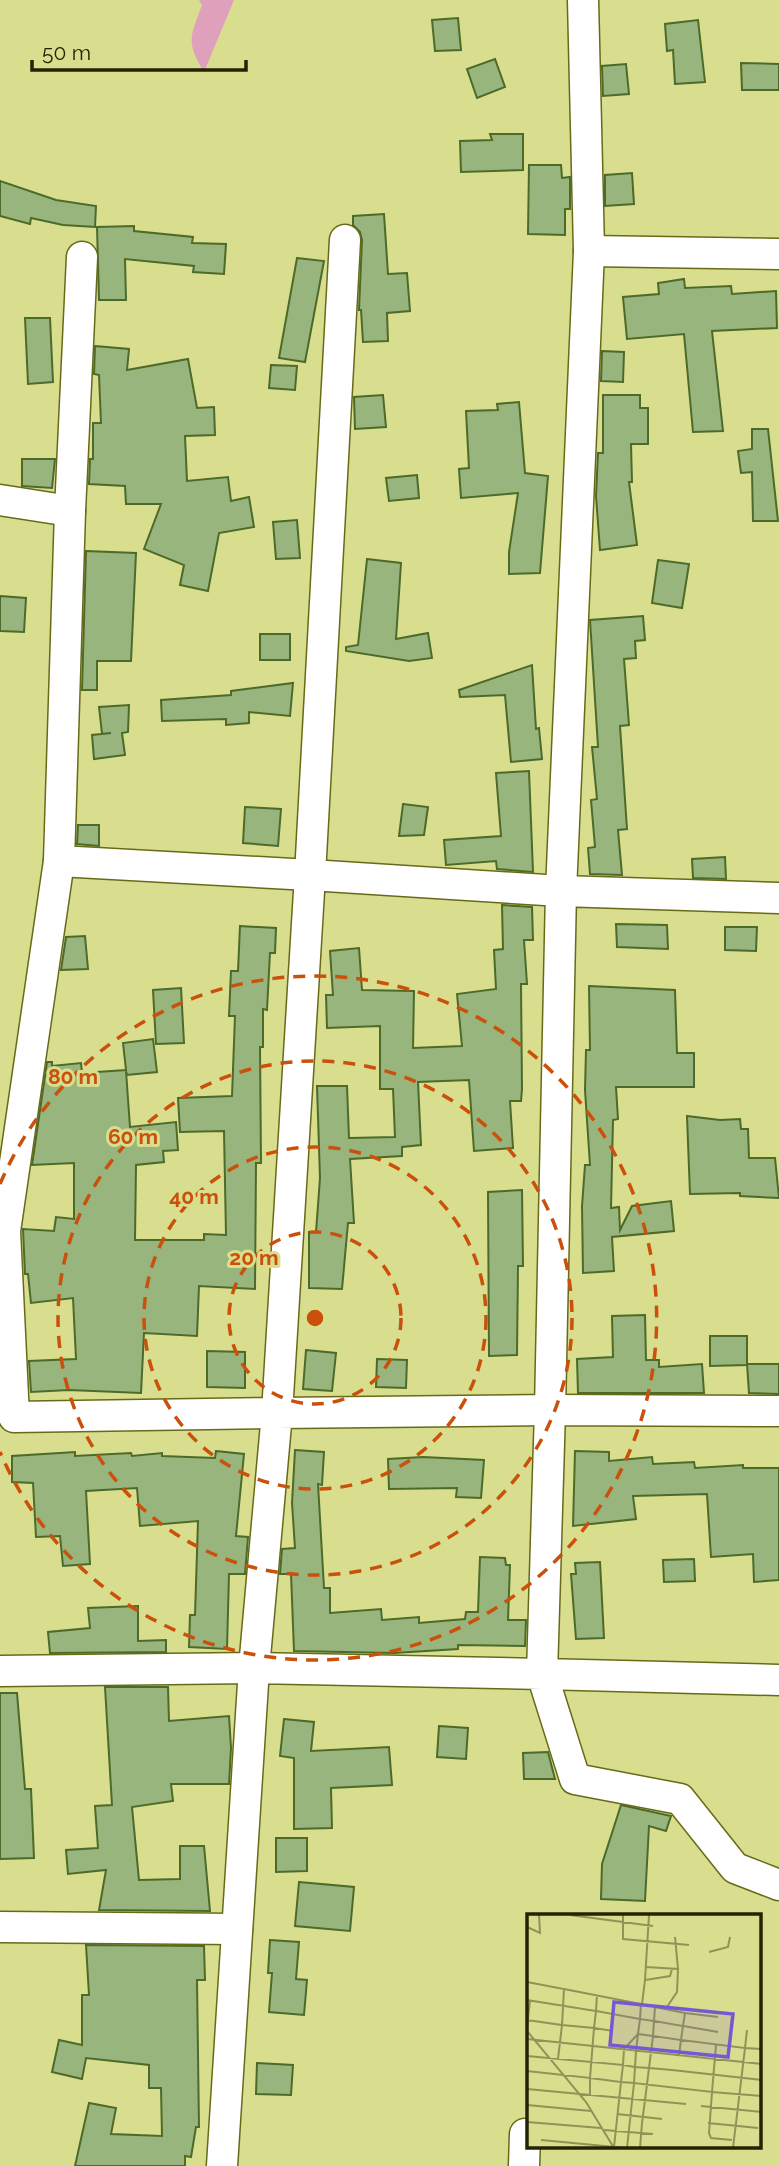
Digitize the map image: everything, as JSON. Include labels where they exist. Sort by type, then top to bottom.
[{"type":"street","points":[[583,0],[589,251],[561,891],[542,1674],[575,1779],[680,1799],[735,1868],[779,1885]]},
{"type":"street","points":[[222,2166],[254,1668],[277,1413],[345,240]]},
{"type":"street","points":[[589,251],[779,254]]},
{"type":"street","points":[[82,257],[70,511],[59,861],[2,1228],[13,1417],[550,1410],[779,1411]]},
{"type":"street","points":[[0,500],[70,511]]},
{"type":"street","points":[[59,861],[561,891],[779,898]]},
{"type":"street","points":[[0,1671],[254,1668],[779,1680]]},
{"type":"street","points":[[0,1927],[237,1929]]},
{"type":"street","points":[[524,2166],[525,2134]]},
{"type":"shaded area","points":[[199,0],[234,0],[204,72],[192,46],[193,32],[202,5]]},
{"type":"building","points":[[458,18],[461,50],[435,51],[432,20]]},
{"type":"building","points":[[698,20],[705,82],[675,84],[673,50],[667,51],[665,24]]},
{"type":"building","points":[[495,59],[505,87],[477,98],[467,69]]},
{"type":"building","points":[[741,63],[779,64],[779,90],[742,90]]},
{"type":"building","points":[[626,64],[629,94],[603,96],[602,66]]},
{"type":"building","points":[[490,134],[523,134],[523,170],[461,172],[460,141],[492,140]]},
{"type":"building","points":[[529,165],[561,165],[562,178],[570,177],[570,209],[565,209],[565,235],[528,234]]},
{"type":"building","points":[[632,173],[634,204],[605,206],[605,175]]},
{"type":"building","points":[[0,181],[56,200],[96,206],[95,227],[63,225],[31,218],[30,224],[0,216]]},
{"type":"building","points":[[384,214],[388,274],[407,273],[410,311],[387,313],[388,341],[363,342],[359,310],[362,240],[360,232],[353,225],[353,216]]},
{"type":"building","points":[[134,226],[134,231],[193,237],[192,243],[226,244],[224,274],[193,272],[194,266],[125,259],[126,300],[99,300],[97,227]]},
{"type":"building","points":[[297,258],[324,261],[305,362],[279,358]]},
{"type":"building","points":[[684,279],[685,288],[731,286],[732,294],[776,291],[777,328],[712,331],[723,431],[693,432],[684,334],[627,339],[623,297],[659,294],[658,283]]},
{"type":"building","points":[[25,318],[50,318],[53,382],[28,384]]},
{"type":"building","points":[[95,346],[129,349],[127,370],[188,359],[197,408],[214,407],[215,435],[185,436],[187,481],[228,477],[231,501],[249,497],[254,527],[219,533],[208,591],[180,585],[184,565],[144,549],[161,504],[126,504],[125,486],[89,484],[90,459],[93,459],[93,423],[101,423],[99,375],[94,374]]},
{"type":"building","points":[[602,351],[624,352],[623,382],[601,381]]},
{"type":"building","points":[[271,365],[297,366],[295,390],[269,388]]},
{"type":"building","points":[[383,395],[386,427],[355,429],[354,397]]},
{"type":"building","points":[[603,395],[640,395],[640,408],[648,408],[648,444],[631,444],[632,482],[629,482],[637,545],[600,550],[596,496],[598,453],[603,453]]},
{"type":"building","points":[[519,402],[525,473],[548,476],[540,573],[509,574],[509,552],[518,493],[461,498],[459,469],[469,468],[466,411],[498,410],[497,404]]},
{"type":"building","points":[[752,429],[768,429],[778,521],[753,521],[752,472],[741,473],[738,451],[752,449]]},
{"type":"building","points":[[22,459],[55,459],[52,488],[22,486]]},
{"type":"building","points":[[417,475],[419,498],[389,501],[386,478]]},
{"type":"building","points":[[297,520],[300,558],[276,559],[273,522]]},
{"type":"building","points":[[86,551],[136,553],[131,661],[97,661],[97,690],[82,690]]},
{"type":"building","points":[[367,559],[401,563],[396,639],[428,633],[432,658],[409,661],[346,651],[346,647],[358,645]]},
{"type":"building","points":[[658,560],[689,564],[682,608],[652,603]]},
{"type":"building","points":[[0,596],[26,598],[24,632],[0,631]]},
{"type":"building","points":[[643,616],[645,640],[635,641],[636,658],[624,659],[629,725],[620,726],[627,829],[618,830],[622,875],[590,874],[588,848],[595,847],[591,800],[597,799],[592,747],[598,747],[590,620]]},
{"type":"building","points":[[260,634],[290,634],[290,660],[260,660]]},
{"type":"building","points":[[532,665],[536,729],[539,728],[542,759],[511,762],[505,695],[460,697],[459,690]]},
{"type":"building","points":[[293,683],[290,716],[249,712],[249,723],[226,725],[226,719],[162,721],[161,700],[231,695],[231,691]]},
{"type":"building","points":[[129,705],[128,732],[122,733],[125,755],[94,759],[92,735],[102,734],[99,707]]},
{"type":"building","points":[[529,771],[533,872],[497,869],[496,861],[446,865],[444,840],[501,836],[496,773]]},
{"type":"building","points":[[403,804],[428,807],[424,835],[399,836]]},
{"type":"building","points":[[245,807],[281,809],[278,846],[243,843]]},
{"type":"building","points":[[78,825],[99,825],[99,846],[77,844]]},
{"type":"building","points":[[725,857],[726,879],[693,878],[692,859]]},
{"type":"building","points":[[502,905],[532,907],[533,940],[524,940],[527,984],[521,984],[521,1101],[510,1101],[513,1148],[474,1151],[469,1080],[418,1082],[421,1145],[402,1147],[402,1156],[350,1159],[354,1223],[348,1223],[342,1289],[309,1288],[309,1232],[316,1232],[320,1178],[317,1086],[347,1086],[349,1138],[395,1137],[393,1089],[380,1089],[380,1026],[327,1028],[326,995],[333,995],[330,951],[359,948],[362,990],[414,991],[413,1048],[462,1046],[457,994],[496,989],[494,950],[503,949]]},
{"type":"building","points":[[616,924],[667,925],[668,949],[617,947]]},
{"type":"building","points":[[240,926],[276,928],[275,953],[270,953],[267,1010],[263,1009],[263,1047],[260,1047],[261,1163],[256,1163],[255,1289],[199,1286],[197,1336],[144,1333],[141,1393],[69,1390],[31,1392],[29,1361],[76,1359],[73,1298],[31,1303],[28,1274],[25,1274],[23,1229],[54,1231],[56,1217],[74,1219],[74,1163],[32,1165],[47,1062],[52,1062],[52,1066],[81,1063],[82,1073],[126,1070],[123,1043],[153,1039],[157,1072],[127,1075],[126,1071],[130,1127],[176,1122],[178,1150],[163,1151],[164,1162],[136,1165],[135,1240],[204,1240],[204,1234],[226,1235],[224,1131],[180,1132],[178,1098],[232,1096],[235,1016],[229,1016],[231,971],[238,971]]},
{"type":"building","points":[[725,927],[757,927],[756,951],[725,950]]},
{"type":"building","points":[[85,936],[88,969],[61,970],[66,937]]},
{"type":"building","points":[[589,986],[675,990],[677,1053],[694,1053],[694,1087],[616,1087],[618,1119],[613,1120],[611,1208],[619,1207],[620,1230],[632,1206],[671,1201],[674,1231],[612,1237],[614,1271],[583,1273],[582,1206],[585,1165],[590,1165],[585,1090],[586,1050],[590,1050]]},
{"type":"building","points":[[181,988],[184,1043],[156,1044],[153,990]]},
{"type":"building","points":[[687,1116],[720,1120],[740,1119],[741,1129],[748,1129],[749,1158],[775,1158],[779,1198],[740,1196],[740,1193],[690,1194]]},
{"type":"building","points":[[522,1190],[523,1266],[518,1266],[517,1355],[489,1356],[488,1192]]},
{"type":"building","points":[[645,1315],[646,1360],[659,1360],[659,1367],[702,1364],[704,1393],[578,1393],[577,1359],[613,1357],[612,1316]]},
{"type":"building","points":[[710,1336],[747,1336],[747,1365],[710,1366]]},
{"type":"building","points":[[306,1350],[336,1353],[332,1391],[303,1389]]},
{"type":"building","points":[[207,1351],[245,1352],[245,1388],[207,1387]]},
{"type":"building","points":[[377,1359],[407,1360],[406,1388],[376,1387]]},
{"type":"building","points":[[747,1364],[779,1364],[779,1394],[749,1393]]},
{"type":"building","points":[[295,1450],[324,1452],[322,1485],[318,1484],[324,1588],[330,1588],[330,1613],[381,1609],[382,1620],[419,1617],[419,1623],[465,1619],[466,1612],[478,1612],[480,1557],[505,1558],[506,1565],[510,1565],[508,1620],[526,1620],[525,1646],[458,1645],[458,1649],[394,1653],[294,1651],[291,1574],[280,1574],[282,1549],[295,1548],[292,1503]]},
{"type":"building","points":[[216,1451],[244,1454],[236,1536],[248,1537],[245,1574],[229,1574],[227,1649],[189,1647],[190,1615],[195,1615],[198,1521],[140,1526],[137,1488],[86,1491],[90,1564],[63,1566],[60,1536],[36,1537],[33,1483],[12,1482],[12,1456],[75,1452],[75,1456],[162,1453],[162,1456],[215,1458]]},
{"type":"building","points":[[575,1451],[609,1452],[609,1461],[652,1457],[653,1464],[694,1462],[695,1468],[743,1465],[743,1468],[779,1468],[779,1580],[754,1582],[753,1554],[711,1557],[707,1494],[633,1496],[636,1519],[573,1526]]},
{"type":"building","points":[[423,1457],[484,1460],[481,1498],[456,1497],[457,1488],[389,1489],[388,1459]]},
{"type":"building","points":[[694,1559],[695,1581],[664,1582],[663,1560]]},
{"type":"building","points":[[600,1562],[604,1638],[576,1639],[571,1574],[576,1574],[575,1563]]},
{"type":"building","points":[[138,1606],[138,1641],[166,1640],[166,1652],[50,1653],[48,1632],[90,1628],[88,1608]]},
{"type":"building","points":[[105,1687],[168,1687],[169,1721],[229,1716],[229,1784],[171,1784],[173,1801],[132,1807],[139,1880],[180,1879],[180,1846],[204,1846],[210,1911],[99,1910],[106,1870],[68,1874],[66,1850],[98,1848],[95,1806],[112,1805]]},
{"type":"building","points":[[0,1693],[17,1693],[25,1789],[31,1789],[34,1858],[0,1859]]},
{"type":"building","points":[[284,1719],[314,1722],[311,1751],[389,1747],[392,1785],[331,1788],[332,1828],[294,1829],[294,1758],[280,1756]]},
{"type":"building","points":[[439,1726],[468,1728],[466,1759],[437,1757]]},
{"type":"building","points":[[548,1752],[555,1779],[524,1779],[523,1753]]},
{"type":"building","points":[[621,1805],[671,1816],[666,1831],[649,1826],[645,1901],[601,1899],[602,1864]]},
{"type":"building","points":[[276,1838],[307,1838],[307,1871],[276,1872]]},
{"type":"building","points":[[299,1882],[354,1887],[350,1931],[295,1926]]},
{"type":"building","points":[[270,1940],[299,1942],[296,1979],[307,1980],[304,2015],[269,2012],[272,1973],[268,1973]]},
{"type":"building","points":[[86,1945],[204,1946],[205,1980],[197,1980],[199,2127],[196,2127],[191,2157],[185,2156],[185,2166],[75,2166],[89,2103],[116,2108],[111,2134],[162,2136],[161,2088],[149,2088],[149,2065],[86,2058],[82,2079],[52,2072],[59,2040],[82,2045],[82,1995],[89,1995]]},
{"type":"building","points":[[257,2063],[293,2065],[291,2095],[256,2094]]}]
